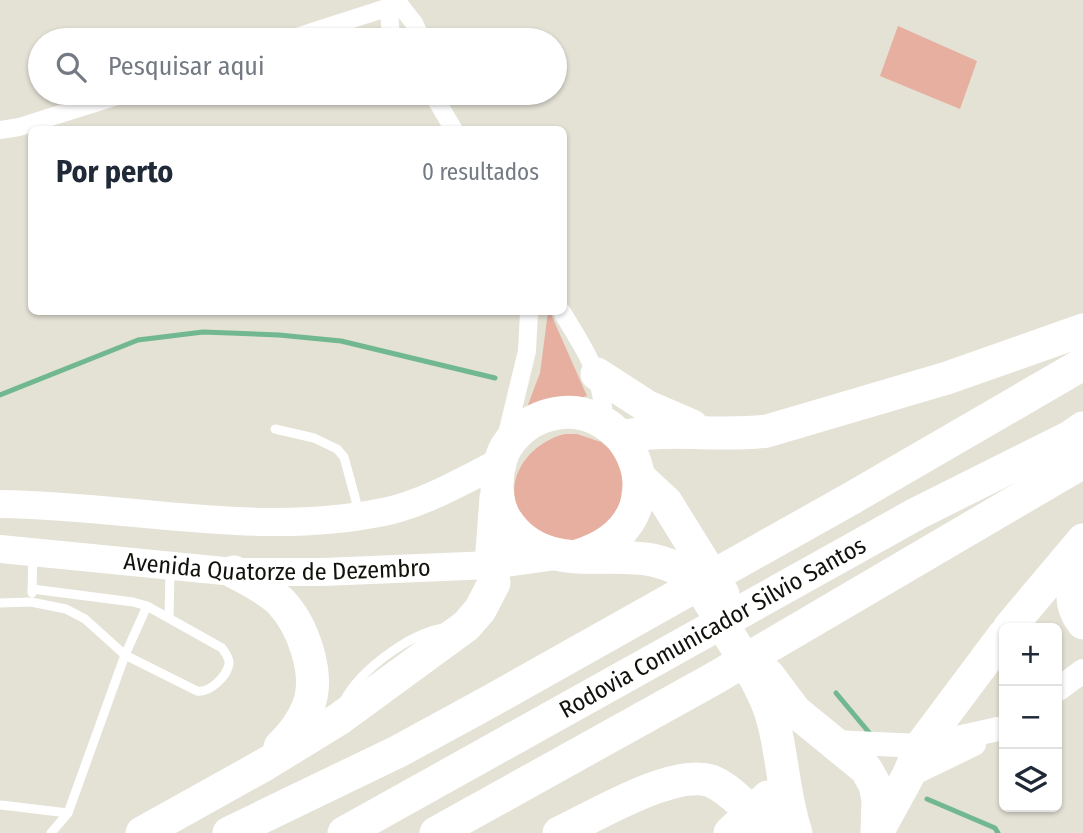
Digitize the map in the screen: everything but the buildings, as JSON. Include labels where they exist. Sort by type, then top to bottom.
[{"type":"highway","points":[[613,430],[743,434],[794,424],[947,378],[1083,330]]},
{"type":"highway","points":[[229,833],[399,751],[664,604],[1083,364]]},
{"type":"highway","points":[[597,374],[648,407],[710,434]]},
{"type":"highway","points":[[142,833],[264,765],[339,719],[466,626],[488,598],[494,583],[491,565],[500,467],[521,430],[540,418],[572,413],[583,414],[613,430],[634,455],[639,477],[638,499],[630,520],[616,538],[598,550],[566,556]]},
{"type":"highway","name":"Rodovia Comunicador Silvio Santos","points":[[344,833],[916,514],[1083,428]]},
{"type":"highway","name":"Rodovia Comunicador Silvio Santos","points":[[436,833],[788,637],[1083,462]]},
{"type":"highway","points":[[500,467],[502,514],[515,534],[534,548],[566,556],[627,557],[654,561],[672,566],[697,584],[770,707],[796,833]]},
{"type":"highway","points":[[639,477],[657,492],[681,523],[781,694],[795,711],[866,769],[875,785],[879,818],[877,833]]},
{"type":"highway","points":[[1013,623],[1083,540]]},
{"type":"highway","points":[[1083,558],[1072,586],[1071,597],[1083,623]]},
{"type":"highway","points":[[234,572],[256,583],[279,601],[294,620],[310,661],[312,684],[309,705],[298,728],[264,765]]},
{"type":"highway","points":[[877,833],[921,746],[999,642]]},
{"type":"highway","points":[[742,823],[774,790],[782,775]]},
{"type":"highway","points":[[559,833],[658,786],[696,778],[712,782],[728,791],[742,823]]},
{"type":"highway","points":[[742,823],[781,833]]},
{"type":"main road","name":"Avenida Quatorze de Dezembro","points":[[0,504],[223,522],[327,520],[389,510],[500,467]]},
{"type":"main road","name":"Avenida Quatorze de Dezembro","points":[[0,549],[234,572],[323,572],[491,565],[566,556]]},
{"type":"main road","points":[[1062,686],[1083,671]]},
{"type":"main road","points":[[832,742],[921,746],[999,727]]},
{"type":"main road","points":[[908,776],[971,746],[999,728]]},
{"type":"street","points":[[322,28],[398,4],[416,28]]},
{"type":"street","points":[[388,8],[390,28]]},
{"type":"street","points":[[0,130],[19,127],[89,105]]},
{"type":"street","points":[[439,105],[452,126]]},
{"type":"street","points":[[500,467],[508,421],[527,351],[529,315]]},
{"type":"street","points":[[564,315],[597,374],[613,430]]},
{"type":"lane","points":[[275,429],[314,439],[337,449],[344,457],[356,502],[356,516]]},
{"type":"lane","points":[[31,602],[33,552]]},
{"type":"lane","points":[[169,618],[170,565]]},
{"type":"lane","points":[[0,603],[31,602],[58,606],[85,619],[125,655],[197,691],[213,688],[229,666],[222,648],[147,606],[115,598],[32,589]]},
{"type":"lane","points":[[51,833],[68,813],[125,655],[147,606]]},
{"type":"lane","points":[[1,805],[68,813]]},
{"type":"shaded area","points":[[898,26],[977,61],[960,109],[880,76]]},
{"type":"shaded area","points":[[548,315],[551,315],[587,396],[526,410],[540,373]]},
{"type":"shaded area","points":[[565,434],[577,434],[601,442],[611,450],[624,472],[618,521],[600,538],[550,542],[530,526],[515,502],[514,488],[522,464],[541,445]]},
{"type":"waterway","points":[[0,395],[138,340],[203,332],[341,341],[495,378]]},
{"type":"waterway","points":[[836,693],[872,736]]},
{"type":"waterway","points":[[927,799],[995,828],[998,833]]}]
